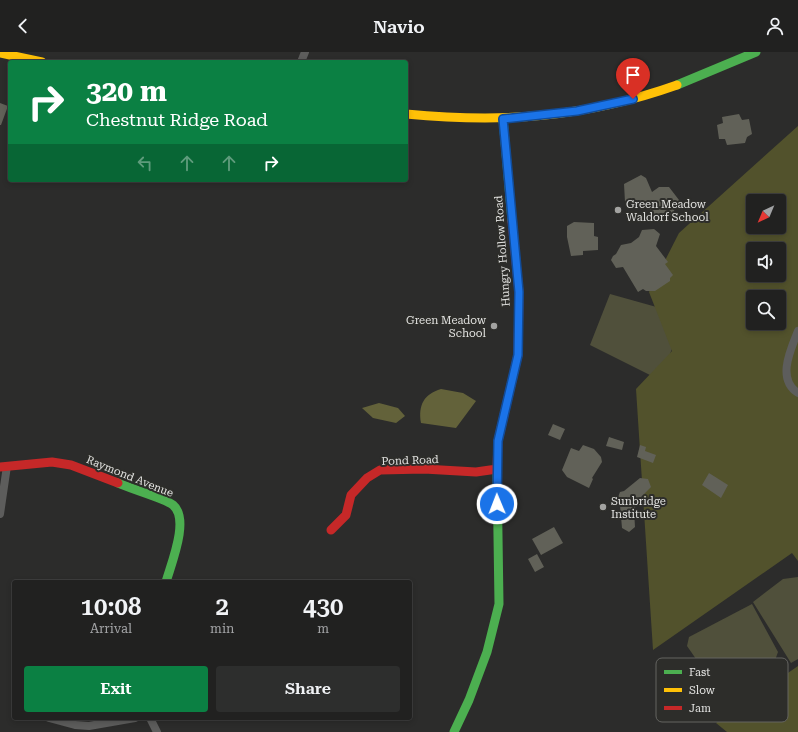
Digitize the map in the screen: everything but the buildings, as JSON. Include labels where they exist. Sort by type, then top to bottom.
[{"type":"street","points":[[408,114],[503,119],[577,111],[620,103],[665,90],[707,75],[756,52]]},
{"type":"street","points":[[0,53],[33,60]]},
{"type":"street","name":"Hungry Hollow Road","points":[[454,732],[469,700],[487,652],[499,604],[498,441],[518,355],[519,292],[503,119]]},
{"type":"street","points":[[798,331],[786,365],[788,379],[794,391],[798,393]]},
{"type":"street","name":"Raymond Avenue","points":[[3,467],[52,462],[70,465],[173,505],[180,517],[179,536],[167,580]]},
{"type":"street","points":[[0,514],[3,467]]},
{"type":"street","name":"Pond Road","points":[[330,530],[346,515],[351,495],[367,478],[380,470],[424,469],[476,472],[497,470]]},
{"type":"street","points":[[58,720],[89,726],[124,720]]},
{"type":"street","points":[[151,720],[157,732]]},
{"type":"green space","points":[[610,294],[685,315],[660,380],[590,345]]},
{"type":"green space","points":[[798,577],[798,659],[791,663],[753,602],[783,579]]},
{"type":"green space","points":[[752,604],[778,652],[776,658],[695,658],[687,646],[689,637]]},
{"type":"shaded area","points":[[798,126],[798,561],[792,553],[653,650],[636,389],[672,351],[649,292],[679,233]]},
{"type":"shaded area","points":[[441,389],[463,393],[476,401],[456,428],[421,423],[420,411],[426,397]]},
{"type":"shaded area","points":[[379,403],[398,408],[405,416],[396,423],[373,418],[362,408]]},
{"type":"shaded area","points":[[798,666],[798,732],[727,732],[716,723],[788,722],[788,673]]},
{"type":"traffic: fast","points":[[677,85],[756,52]]},
{"type":"traffic: fast","points":[[503,119],[512,221]]},
{"type":"traffic: fast","points":[[454,732],[469,700],[487,652],[499,604],[497,468]]},
{"type":"traffic: fast","points":[[118,483],[169,503],[173,505],[178,512],[180,531],[167,580]]},
{"type":"traffic: slow","points":[[0,53],[33,60]]},
{"type":"traffic: slow","points":[[408,114],[476,118],[543,115],[609,105],[677,85]]},
{"type":"traffic: jam","points":[[497,468],[498,441],[518,355],[519,292],[512,221]]},
{"type":"traffic: jam","points":[[0,467],[52,462],[71,465],[118,483]]},
{"type":"traffic: jam","points":[[331,530],[346,515],[351,495],[367,478],[380,470],[424,469],[476,472],[497,469]]},
{"type":"place","name":"Green Meadow Waldorf School","points":[[618,210]]},
{"type":"place","name":"Green Meadow School","points":[[494,326]]},
{"type":"place","name":"Sunbridge Institute","points":[[603,507]]},
{"type":"route","points":[[497,504],[496,491],[498,441],[518,355],[519,292],[503,119],[577,111],[633,99]]}]
